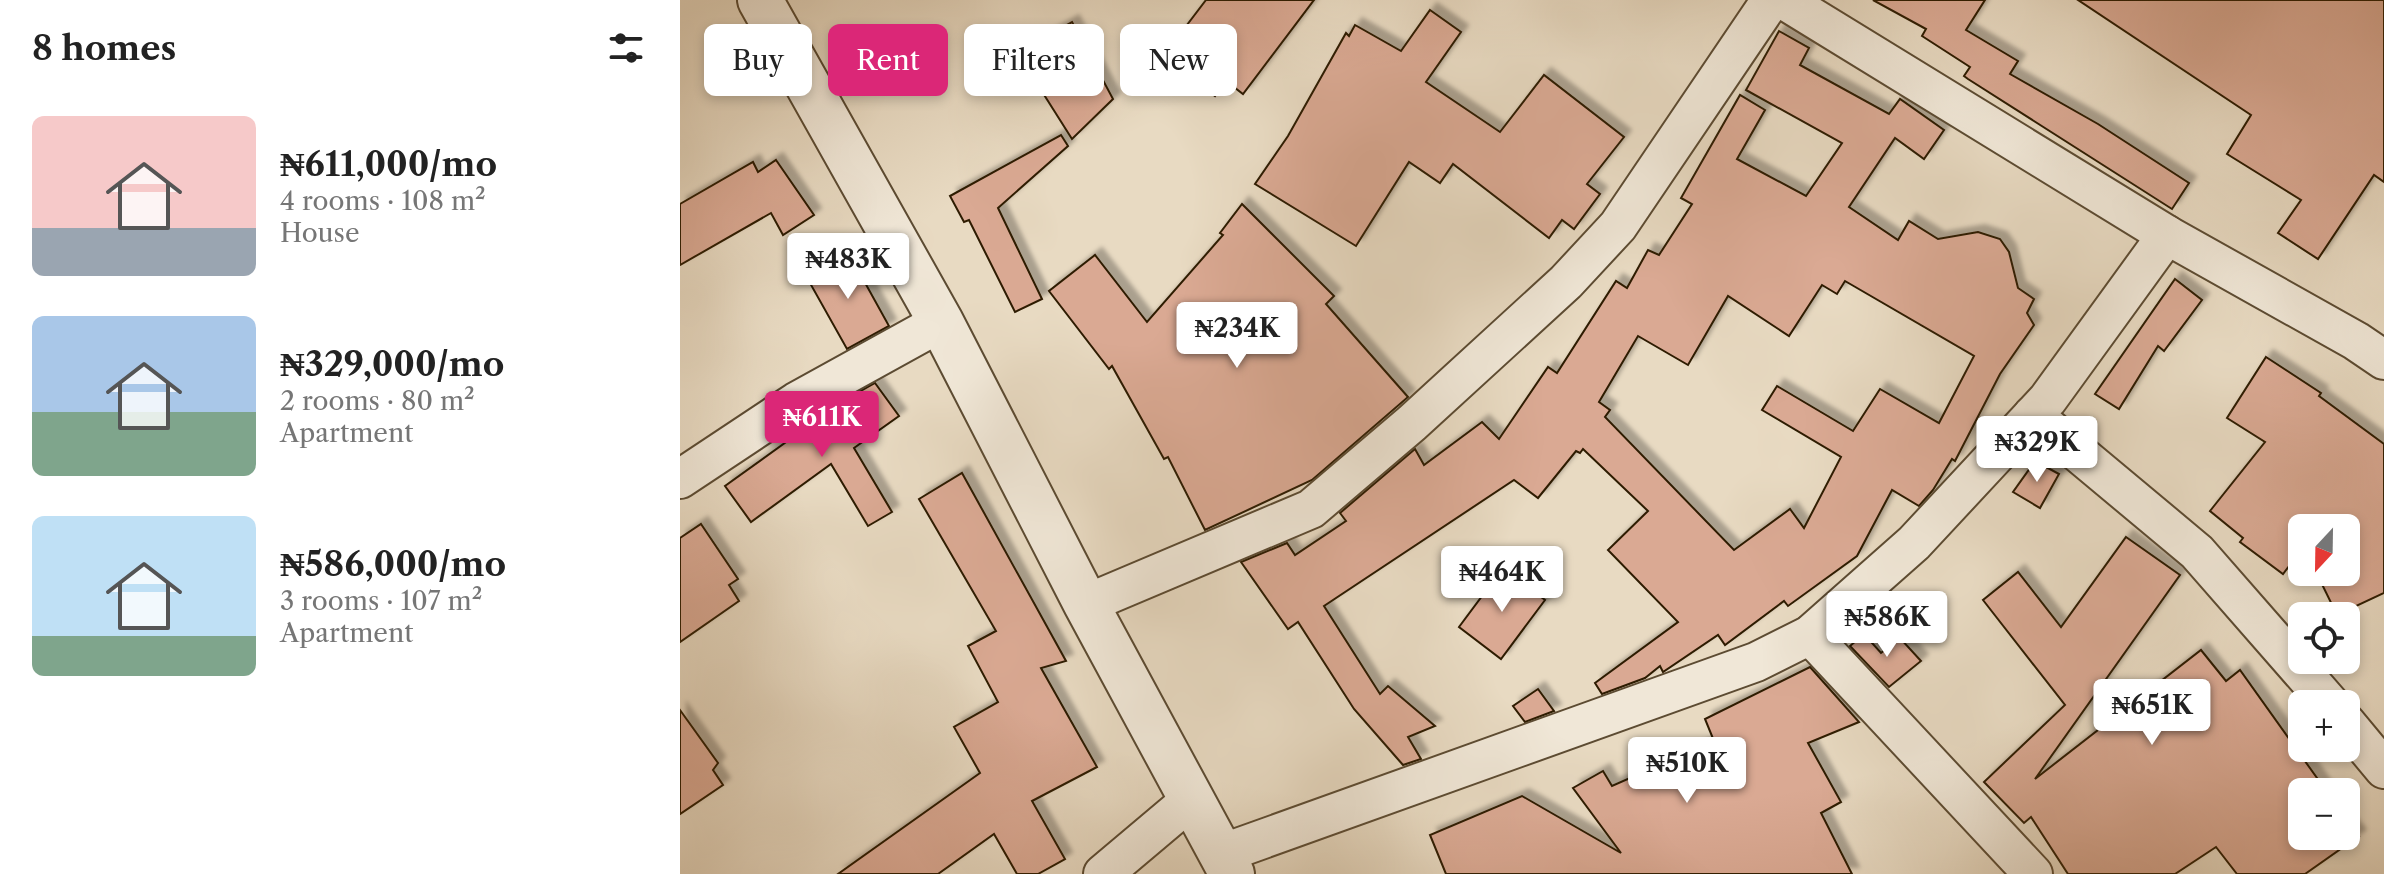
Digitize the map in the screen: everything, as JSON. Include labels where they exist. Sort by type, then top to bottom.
[{"type":"street","points":[[760,0],[941,322],[1086,604],[1226,864],[1756,662],[1810,635],[1914,543],[2033,415],[2167,235]]},
{"type":"street","points":[[1086,604],[1311,509],[1412,423],[1566,282],[1618,226],[1771,0]]},
{"type":"street","points":[[1784,0],[2167,235],[2356,341],[2384,360]]},
{"type":"street","points":[[680,479],[796,402],[941,322]]},
{"type":"street","points":[[2033,415],[2197,552],[2318,690]]},
{"type":"street","points":[[1810,635],[2033,874]]},
{"type":"street","points":[[2360,740],[2384,769]]},
{"type":"street","points":[[1103,874],[1192,799]]},
{"type":"building","points":[[1206,0],[1314,0],[1243,94],[1237,89],[1237,24],[1188,24]]},
{"type":"building","points":[[1873,0],[1985,0],[1966,30],[2018,61],[2010,74],[2098,124],[2189,183],[2172,209],[1968,79],[1964,76],[1970,67],[1922,36],[1926,29]]},
{"type":"building","points":[[2078,0],[2384,0],[2384,182],[2374,175],[2318,259],[2278,233],[2301,200],[2227,154],[2251,115]]},
{"type":"building","points":[[1430,10],[1461,32],[1426,82],[1500,132],[1544,75],[1624,137],[1587,184],[1600,194],[1574,229],[1562,220],[1549,238],[1453,164],[1440,183],[1409,162],[1356,246],[1255,184],[1288,136],[1346,33],[1349,36],[1355,25],[1401,51]]},
{"type":"building","points":[[1779,31],[1809,48],[1800,65],[1889,114],[1900,99],[1944,130],[1924,159],[1895,138],[1849,207],[1898,240],[1909,221],[1938,239],[1978,232],[2000,239],[2009,252],[2018,288],[2034,299],[2027,313],[2034,325],[2000,374],[1955,461],[1952,459],[1919,506],[1892,490],[1857,556],[1788,606],[1784,601],[1725,645],[1718,635],[1663,672],[1660,666],[1645,678],[1602,694],[1595,683],[1678,622],[1608,550],[1648,511],[1583,449],[1580,453],[1576,451],[1538,498],[1514,480],[1324,606],[1380,694],[1388,686],[1435,726],[1408,737],[1421,759],[1403,765],[1354,709],[1298,622],[1288,629],[1241,562],[1287,543],[1295,555],[1346,521],[1340,513],[1415,449],[1424,465],[1482,422],[1499,439],[1548,367],[1557,373],[1616,281],[1627,288],[1648,250],[1659,255],[1692,204],[1681,198],[1740,95],[1765,110],[1737,159],[1806,196],[1842,143],[1746,90]],"holes":[[[1845,281],[1974,356],[1939,423],[1880,389],[1853,431],[1777,386],[1762,410],[1841,457],[1804,528],[1790,509],[1734,550],[1605,417],[1610,410],[1599,402],[1638,336],[1688,365],[1728,296],[1789,336],[1822,285],[1837,294]]]},
{"type":"building","points":[[1104,82],[1113,99],[1072,139],[1045,96],[1104,96]]},
{"type":"building","points":[[1061,135],[1068,146],[998,208],[1042,299],[1015,312],[969,220],[964,222],[950,196]]},
{"type":"building","points":[[776,160],[814,215],[783,235],[771,213],[680,265],[680,204],[753,162],[758,172]]},
{"type":"building","points":[[1242,204],[1334,296],[1326,304],[1408,397],[1312,480],[1205,530],[1168,457],[1164,459],[1112,366],[1109,369],[1049,291],[1095,255],[1147,322],[1223,235],[1220,233]]},
{"type":"building","points":[[848,252],[889,326],[847,349],[806,276]]},
{"type":"building","points":[[2175,279],[2202,300],[2164,351],[2158,346],[2119,409],[2095,394]]},
{"type":"building","points":[[2266,357],[2321,393],[2319,396],[2384,444],[2384,593],[2360,604],[2331,602],[2323,586],[2360,586],[2360,514],[2288,514],[2288,567],[2283,574],[2240,542],[2243,538],[2210,511],[2265,442],[2227,418]]},
{"type":"building","points":[[875,383],[899,416],[854,448],[892,512],[868,526],[831,464],[751,522],[725,486],[843,401]]},
{"type":"building","points":[[2035,461],[2059,474],[2040,508],[2013,492]]},
{"type":"building","points":[[962,473],[1066,661],[1041,668],[1097,767],[1032,801],[1065,859],[1038,874],[1017,874],[994,834],[938,874],[838,874],[980,773],[954,727],[998,702],[968,646],[996,631],[919,499]]},
{"type":"building","points":[[701,524],[738,579],[729,585],[739,601],[680,642],[680,538]]},
{"type":"building","points":[[2126,537],[2180,575],[2035,779],[2201,650],[2226,681],[2240,670],[2288,737],[2288,762],[2306,762],[2317,778],[2288,778],[2288,850],[2339,850],[2305,874],[2237,874],[2216,847],[2175,874],[2068,874],[2031,817],[2024,823],[1984,782],[2065,705],[1983,600],[2018,572],[2061,627]]},
{"type":"building","points":[[1503,568],[1545,600],[1501,659],[1459,627]]},
{"type":"building","points":[[1864,634],[1881,653],[1900,638],[1921,661],[1889,687],[1850,646]]},
{"type":"building","points":[[1810,667],[1859,722],[1808,743],[1841,802],[1821,813],[1852,874],[1446,874],[1430,835],[1522,796],[1621,853],[1573,788],[1603,771],[1612,786],[1714,741],[1705,719]]},
{"type":"building","points":[[1538,689],[1554,711],[1525,722],[1513,706]]},
{"type":"building","points":[[680,710],[718,763],[713,770],[723,785],[680,814]]}]
